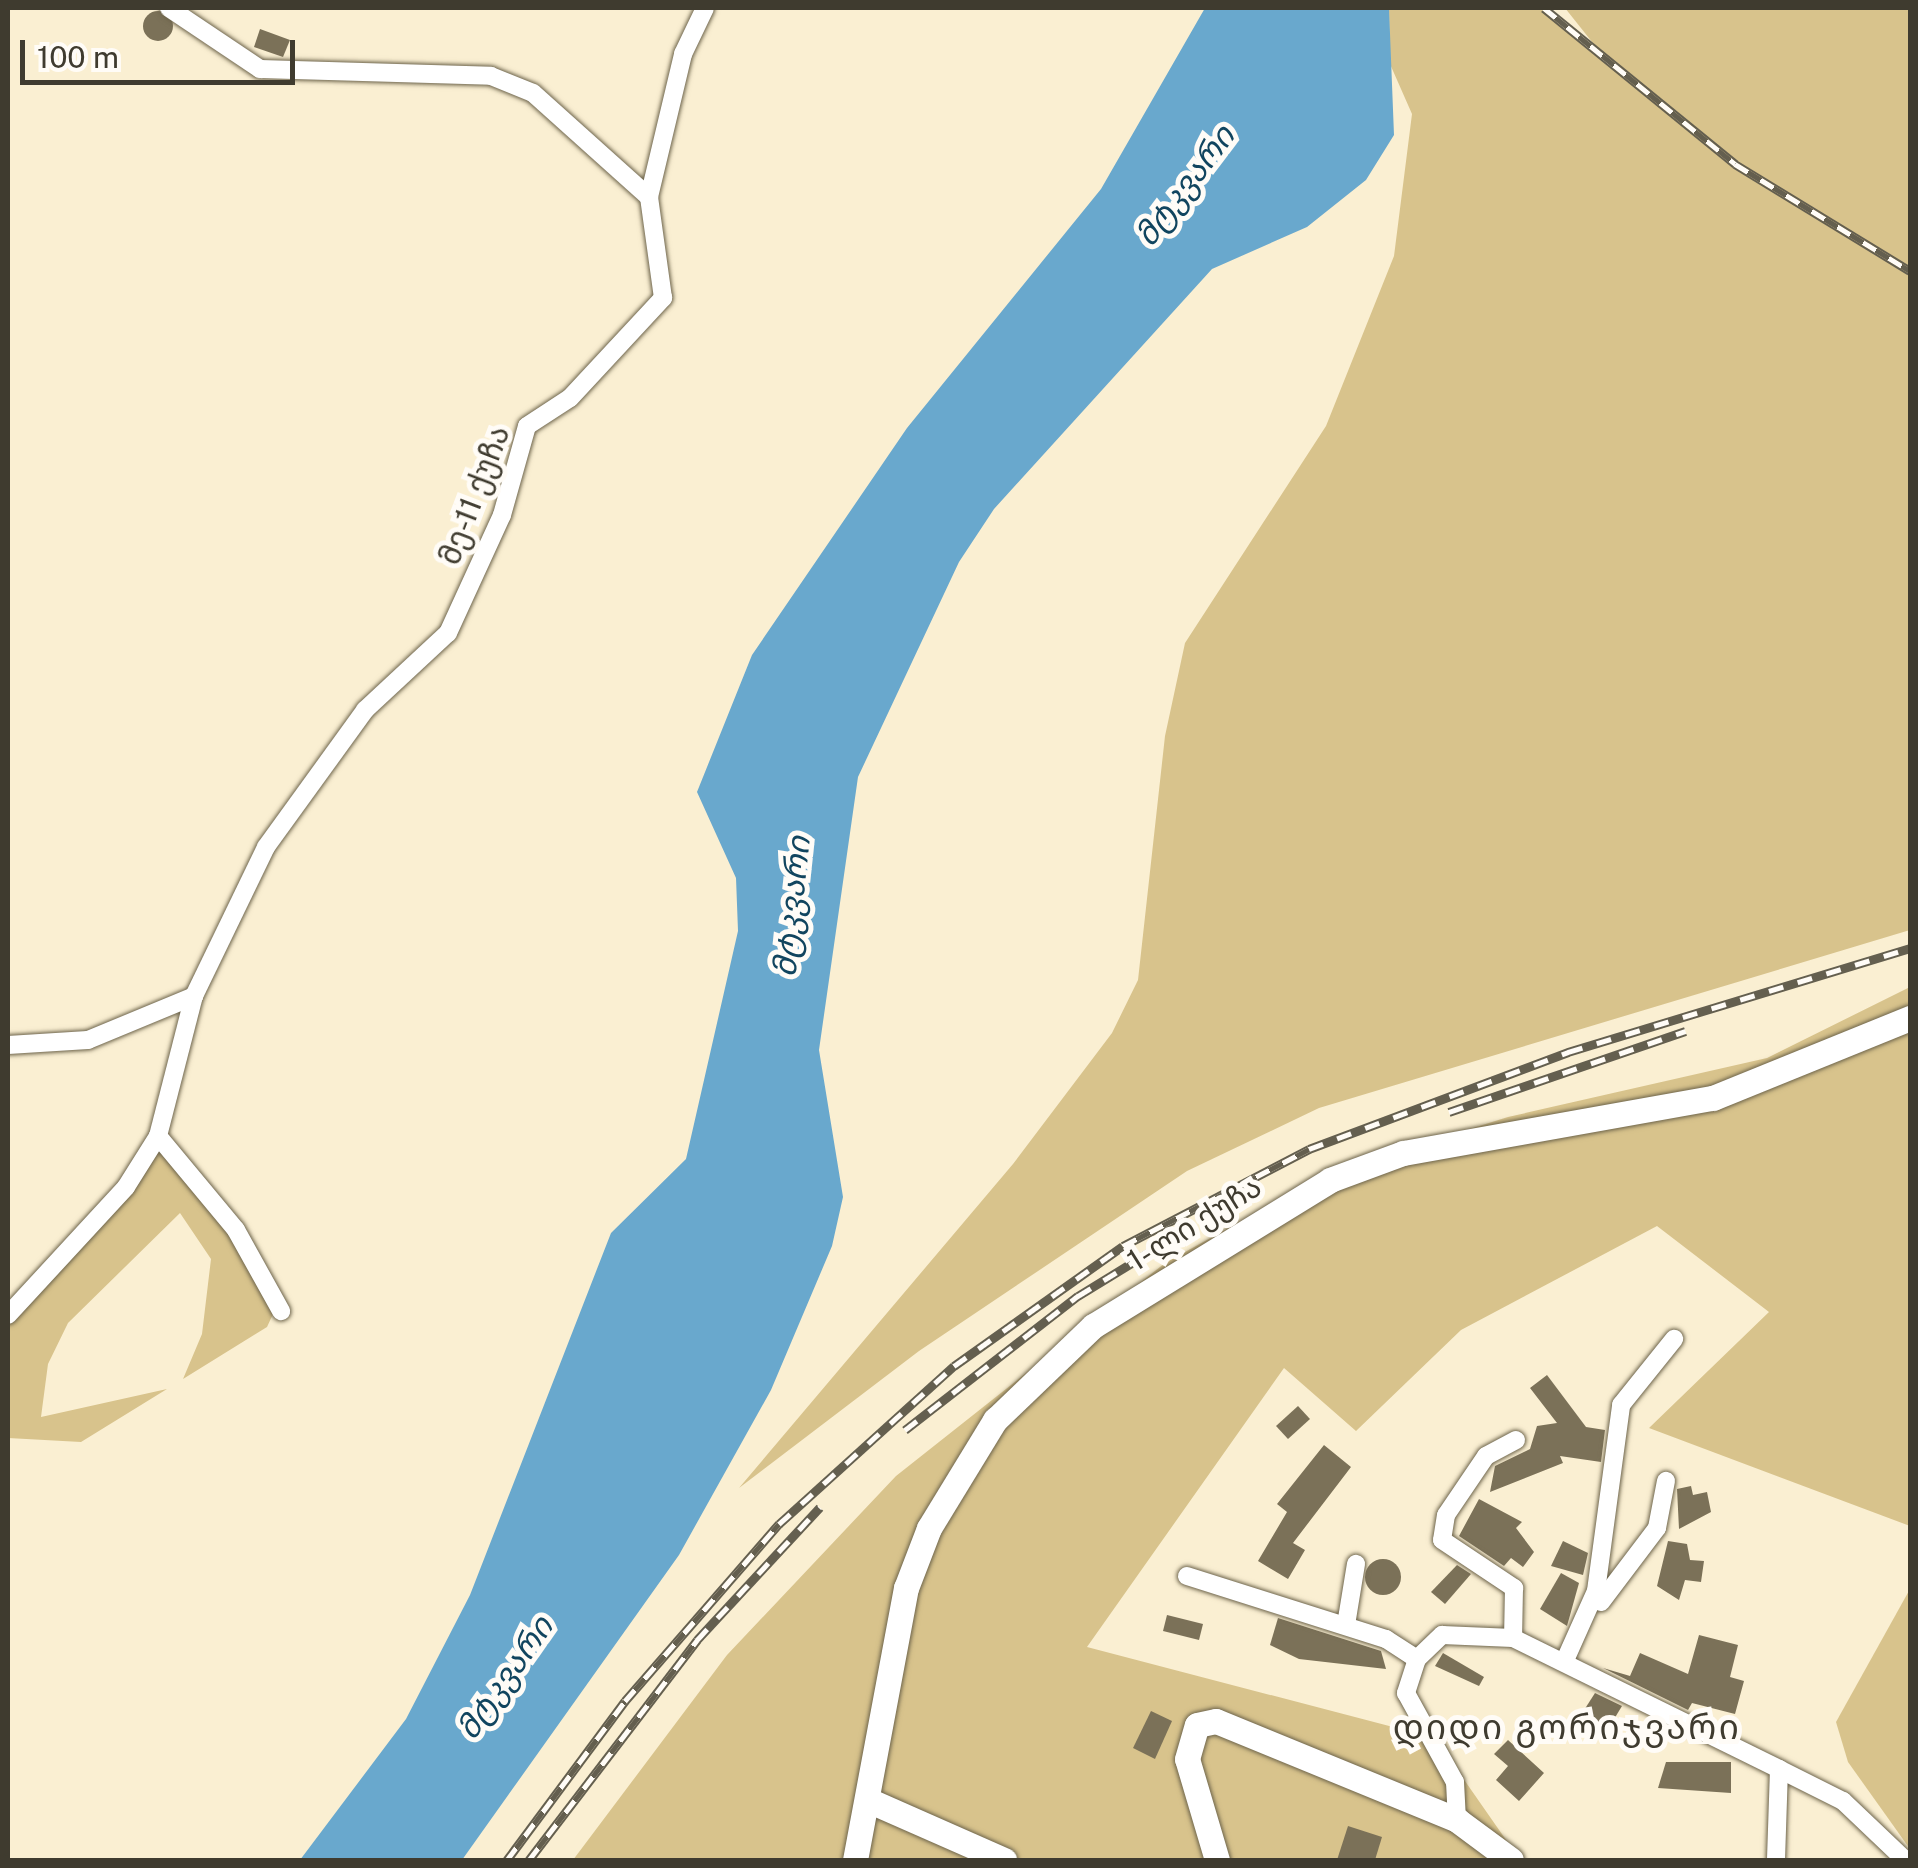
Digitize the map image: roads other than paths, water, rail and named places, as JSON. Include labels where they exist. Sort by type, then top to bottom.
[{"type":"main road","name":"1-ლი ქუჩა","points":[[854,1860],[906,1588],[929,1528],[995,1420],[1093,1326],[1330,1180],[1404,1153],[1714,1098],[1910,1018]]},
{"type":"main road","points":[[1217,1860],[1187,1759],[1197,1724],[1216,1721],[1457,1820],[1512,1860]]},
{"type":"main road","points":[[868,1800],[1004,1860]]},
{"type":"street","points":[[169,8],[260,69],[506,82],[534,93],[650,197]]},
{"type":"street","name":"მე-11 ქუჩა","points":[[200,990],[266,847],[365,710],[448,632],[502,515],[527,426],[570,398],[663,298],[650,197],[683,54],[705,8]]},
{"type":"street","points":[[8,1045],[88,1040],[200,990]]},
{"type":"street","points":[[8,1316],[126,1187],[158,1136],[200,990]]},
{"type":"street","points":[[158,1136],[236,1230],[281,1310]]},
{"type":"street","points":[[1566,1651],[1596,1590],[1622,1405],[1674,1339]]},
{"type":"street","points":[[1513,1638],[1514,1588],[1442,1540],[1446,1515],[1486,1456],[1516,1440]]},
{"type":"street","points":[[1566,1651],[1657,1528],[1666,1481]]},
{"type":"street","points":[[1346,1625],[1356,1564]]},
{"type":"street","points":[[1187,1576],[1346,1625],[1418,1660]]},
{"type":"street","points":[[1457,1820],[1455,1782],[1406,1694],[1418,1660],[1442,1635],[1513,1638],[1566,1651],[1610,1690],[1843,1802],[1905,1860]]},
{"type":"street","points":[[1776,1860],[1778,1769]]},
{"type":"water","name":"მტკვარი","points":[[1205,8],[1389,8],[1394,135],[1366,180],[1307,227],[1212,269],[994,509],[959,562],[858,777],[819,1050],[843,1197],[832,1246],[771,1390],[679,1555],[462,1860],[300,1860],[406,1719],[470,1595],[611,1233],[686,1159],[738,931],[736,878],[697,792],[752,655],[907,428],[1101,189]]},
{"type":"railway","points":[[1544,8],[1735,164],[1910,271]]},
{"type":"railway","points":[[507,1860],[625,1701],[779,1524],[954,1366],[1123,1246],[1309,1149],[1568,1052],[1910,948]]},
{"type":"railway","points":[[1449,1112],[1686,1031]]},
{"type":"railway","points":[[905,1430],[1078,1296],[1194,1225]]},
{"type":"railway","points":[[529,1860],[697,1640],[820,1507]]},
{"type":"district","name":"დიდი გორიჯვარი","points":[[1567,1727]]}]
